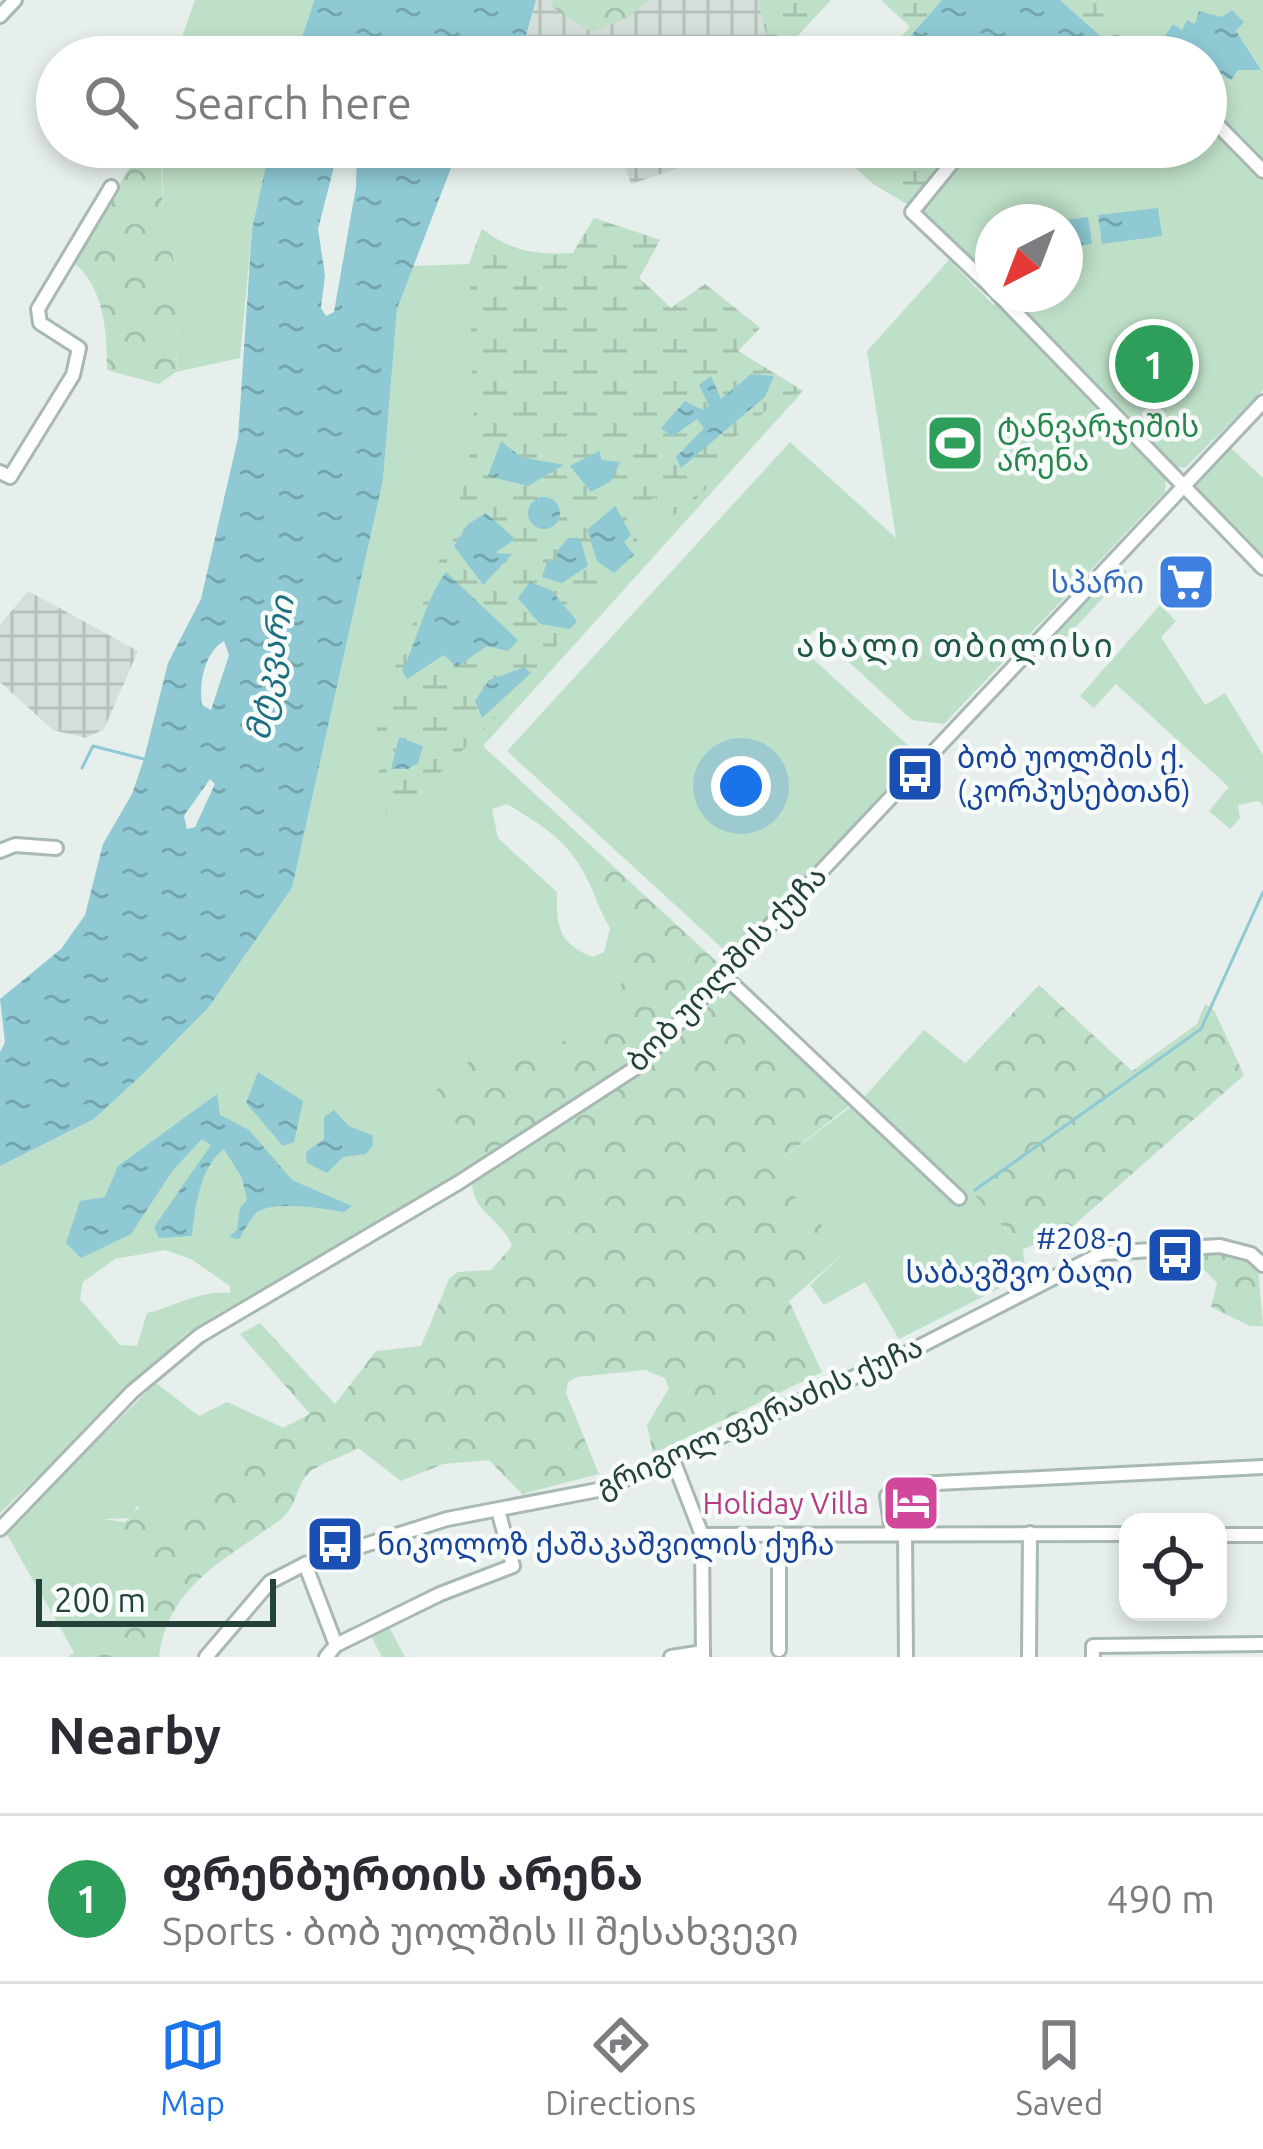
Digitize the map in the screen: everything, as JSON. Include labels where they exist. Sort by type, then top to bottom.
[{"type":"street","points":[[0,16],[16,0]]},
{"type":"street","points":[[1227,134],[1263,170]]},
{"type":"street","points":[[948,168],[912,212],[975,273]]},
{"type":"street","points":[[0,472],[10,477],[73,375],[79,348],[40,323],[38,309],[111,187]]},
{"type":"street","points":[[1014,312],[1263,568]]},
{"type":"street","name":"ბობ უოლშის ქუჩა","points":[[0,1529],[132,1392],[194,1341],[458,1183],[637,1067],[1263,401]]},
{"type":"street","points":[[0,851],[15,845],[56,848]]},
{"type":"street","points":[[723,975],[958,1198]]},
{"type":"street","name":"გრიგოლ ფერაძის ქუჩა","points":[[206,1657],[271,1582],[305,1564],[447,1519],[602,1490],[895,1359],[1102,1253],[1220,1246],[1261,1258]]},
{"type":"street","points":[[670,1657],[703,1654],[702,1535],[674,1460]]},
{"type":"street","points":[[906,1657],[898,1533],[887,1496],[896,1487],[1263,1467]]},
{"type":"street","points":[[326,1657],[336,1645],[440,1594],[513,1566],[498,1510]]},
{"type":"street","points":[[1029,1657],[1030,1533]]},
{"type":"street","points":[[779,1534],[779,1650]]},
{"type":"street","points":[[702,1535],[1119,1534]]},
{"type":"street","points":[[1227,1534],[1263,1535]]},
{"type":"street","points":[[305,1564],[336,1645]]},
{"type":"street","points":[[1093,1651],[1263,1644]]},
{"type":"shaded area","points":[[536,0],[758,0],[766,36],[526,36]]},
{"type":"shaded area","points":[[625,168],[679,168],[631,184]]},
{"type":"shaded area","points":[[28,591],[138,651],[104,729],[86,738],[53,730],[0,682],[0,625]]},
{"type":"green space","points":[[195,0],[314,0],[303,36],[182,36]]},
{"type":"green space","points":[[554,0],[649,0],[629,17],[591,32],[551,6]]},
{"type":"green space","points":[[758,0],[831,0],[798,36],[766,36]]},
{"type":"green space","points":[[881,0],[942,0],[910,36],[902,36],[910,27]]},
{"type":"green space","points":[[1060,0],[1093,0],[1120,36],[1101,36]]},
{"type":"green space","points":[[1093,0],[1263,0],[1263,390],[1185,468],[1176,467],[1130,424],[1121,434],[1166,479],[1165,492],[944,724],[912,720],[814,630],[800,647],[912,749],[903,760],[910,768],[733,958],[507,751],[790,442],[896,538],[867,351],[949,260],[975,287],[975,312],[1083,312],[1083,204],[975,204],[975,278],[910,206],[945,168],[1227,168],[1227,36],[1119,36]]},
{"type":"green space","points":[[129,168],[161,168],[163,217],[179,281],[176,372],[159,384],[107,370],[105,326],[97,296],[71,261]]},
{"type":"green space","points":[[162,168],[265,168],[252,229],[240,358],[176,372],[179,281],[163,217]]},
{"type":"green space","points":[[856,168],[945,168],[910,206]]},
{"type":"green space","points":[[594,218],[660,240],[639,278],[671,308],[705,284],[760,328],[738,351],[803,391],[483,746],[719,964],[629,1063],[486,1157],[187,1333],[0,1513],[0,1166],[94,1119],[145,1072],[209,1007],[292,888],[383,480],[397,309],[413,266],[469,264],[482,229],[525,250],[573,253]],"holes":[[[507,804],[551,834],[578,862],[610,928],[604,952],[593,957],[566,940],[557,915],[557,892],[498,838],[492,809]],[[165,1250],[191,1259],[230,1286],[230,1293],[199,1296],[147,1313],[137,1346],[120,1345],[80,1299],[83,1282],[115,1259]]]},
{"type":"green space","points":[[594,218],[660,240],[639,278],[671,308],[705,284],[760,328],[738,351],[803,391],[769,408],[721,449],[728,464],[700,496],[670,518],[655,497],[632,512],[639,551],[630,569],[581,616],[502,711],[388,824],[375,748],[380,703],[451,533],[474,432],[469,264],[482,229],[525,250],[573,253]],"holes":[[[751,374],[681,467],[676,457],[704,429],[697,419],[709,406],[712,377],[720,400]],[[501,442],[521,457],[562,466],[528,486]],[[497,521],[503,528],[492,555],[511,555],[483,584],[454,546]],[[530,583],[551,590],[567,613],[519,598]],[[457,588],[484,603],[518,640],[487,646],[457,666],[445,654],[407,679],[402,671],[425,625],[431,592]]]},
{"type":"green space","points":[[1231,448],[1263,478],[1263,563],[1193,490]]},
{"type":"green space","points":[[1120,566],[1127,572],[1046,659],[1039,653]]},
{"type":"green space","points":[[1160,605],[1176,621],[1161,637],[1205,705],[1225,693],[1263,755],[1263,807],[1259,801],[1238,805],[1240,818],[1230,829],[1209,811],[1229,787],[1116,684],[1094,708],[1080,696]]},
{"type":"green space","points":[[596,851],[719,964],[629,1063],[486,1157],[431,1095],[491,1049],[548,1047],[579,1032],[617,992],[640,944],[606,897]]},
{"type":"green space","points":[[1039,985],[1132,1071],[1197,1024],[1205,1004],[1214,1010],[1244,1075],[1064,1234],[1023,1249],[966,1186],[1042,1125],[963,1066]]},
{"type":"green space","points":[[722,986],[849,1106],[769,1169],[846,1251],[789,1301],[822,1372],[653,1454],[647,1425],[669,1388],[665,1378],[645,1370],[577,1377],[568,1382],[566,1393],[599,1474],[522,1494],[489,1460],[443,1464],[401,1481],[358,1448],[308,1474],[279,1521],[202,1576],[174,1611],[159,1657],[88,1657],[150,1577],[141,1558],[96,1527],[103,1519],[125,1522],[145,1502],[154,1509],[160,1531],[171,1536],[242,1468],[247,1446],[310,1414],[240,1334],[260,1323],[335,1404],[376,1351],[421,1346],[449,1279],[457,1272],[491,1270],[512,1246],[477,1201],[472,1181],[623,1086]]},
{"type":"green space","points":[[924,1030],[1043,1126],[966,1186],[1023,1249],[1026,1275],[899,1339],[865,1282],[824,1305],[810,1285],[846,1251],[769,1169],[866,1095]]},
{"type":"green space","points":[[1182,1247],[1225,1250],[1258,1267],[1263,1326],[1250,1326],[1211,1307],[1217,1283]]},
{"type":"green space","points":[[156,1383],[199,1416],[227,1402],[284,1428],[247,1446],[242,1468],[171,1536],[160,1532],[154,1509],[136,1507],[134,1518],[103,1519],[97,1527],[142,1558],[151,1577],[88,1657],[68,1657],[74,1652],[5,1531]]},
{"type":"green space","points":[[388,1625],[405,1657],[382,1657],[370,1634]]},
{"type":"water","points":[[314,0],[536,0],[526,36],[303,36]]},
{"type":"water","points":[[942,0],[1060,0],[1101,36],[910,36]]},
{"type":"water","points":[[1232,10],[1244,22],[1236,31],[1261,70],[1238,70],[1231,80],[1227,77],[1227,36],[1165,36],[1173,24],[1182,30],[1187,20],[1195,24],[1199,11],[1222,17]]},
{"type":"water","name":"მტკვარი","points":[[265,168],[334,168],[318,229],[325,275],[321,308],[326,316],[334,312],[356,168],[451,168],[397,309],[383,480],[292,888],[209,1007],[145,1072],[94,1119],[0,1166],[0,1052],[5,1042],[0,999],[61,949],[85,915],[103,844],[132,794],[144,759],[168,663],[201,599],[238,438],[252,229]],"holes":[[[224,641],[229,655],[211,710],[202,705],[207,661]],[[210,779],[215,784],[195,827],[187,829],[184,816]]]},
{"type":"water","points":[[1158,208],[1162,236],[1102,244],[1098,215]]},
{"type":"water","points":[[1088,217],[1092,244],[1083,245],[1083,218]]},
{"type":"water","points":[[751,374],[774,376],[765,397],[681,468],[676,457],[704,428],[697,419],[672,437],[661,428],[685,401],[703,410],[709,406],[699,385],[711,376],[721,399]]},
{"type":"water","points":[[501,441],[521,457],[564,465],[528,486],[488,476]]},
{"type":"water","points":[[599,451],[602,460],[620,462],[611,481],[591,492],[570,466]]},
{"type":"water","points":[[544,497],[556,501],[560,513],[556,525],[544,529],[532,525],[528,513],[532,501]]},
{"type":"water","points":[[615,506],[631,535],[624,542],[634,555],[614,573],[597,561],[587,530]]},
{"type":"water","points":[[486,513],[515,539],[495,553],[512,554],[483,585],[454,546],[468,524]]},
{"type":"water","points":[[568,538],[580,538],[588,566],[562,583],[542,577],[548,559],[557,561],[557,551]]},
{"type":"water","points":[[446,572],[518,640],[508,651],[487,646],[457,667],[444,655],[407,679],[402,671]]},
{"type":"water","points":[[530,582],[551,590],[577,621],[570,629],[540,624],[518,598]]},
{"type":"water","points":[[524,667],[531,673],[482,718],[475,701],[489,680]]},
{"type":"water","points":[[399,737],[423,746],[418,763],[408,769],[391,769]]},
{"type":"water","points":[[258,1072],[303,1101],[294,1142],[283,1146],[246,1103]]},
{"type":"water","points":[[217,1094],[220,1115],[249,1130],[292,1180],[352,1206],[344,1212],[298,1206],[263,1209],[239,1239],[229,1237],[237,1230],[240,1208],[247,1200],[242,1178],[224,1149],[204,1177],[192,1236],[159,1238],[154,1227],[211,1145],[202,1139],[173,1170],[131,1234],[81,1258],[66,1243],[80,1201],[105,1197],[118,1166]]},
{"type":"water","points":[[334,1110],[349,1126],[372,1135],[373,1145],[366,1154],[343,1157],[327,1173],[307,1163],[306,1152],[324,1139],[324,1117]]},
{"type":"waterway","points":[[82,768],[93,746],[144,759]]},
{"type":"waterway","points":[[975,1190],[1201,1029],[1263,892]]},
{"type":"place","name":"ფრენბურთის არენა","points":[[1154,364]]},
{"type":"place","name":"ტანვარჯიშის არენა","points":[[955,443]]},
{"type":"place","name":"სპარი","points":[[1186,582]]},
{"type":"place","name":"ბობ უოლშის ქ. (კორპუსებთან)","points":[[915,774]]},
{"type":"place","name":"#208-ე საბავშვო ბაღი","points":[[1175,1255]]},
{"type":"place","name":"Holiday Villa","points":[[911,1503]]},
{"type":"place","name":"ნიკოლოზ ქაშაკაშვილის ქუჩა","points":[[335,1544]]},
{"type":"district","name":"ახალი თბილისი","points":[[956,644]]}]
